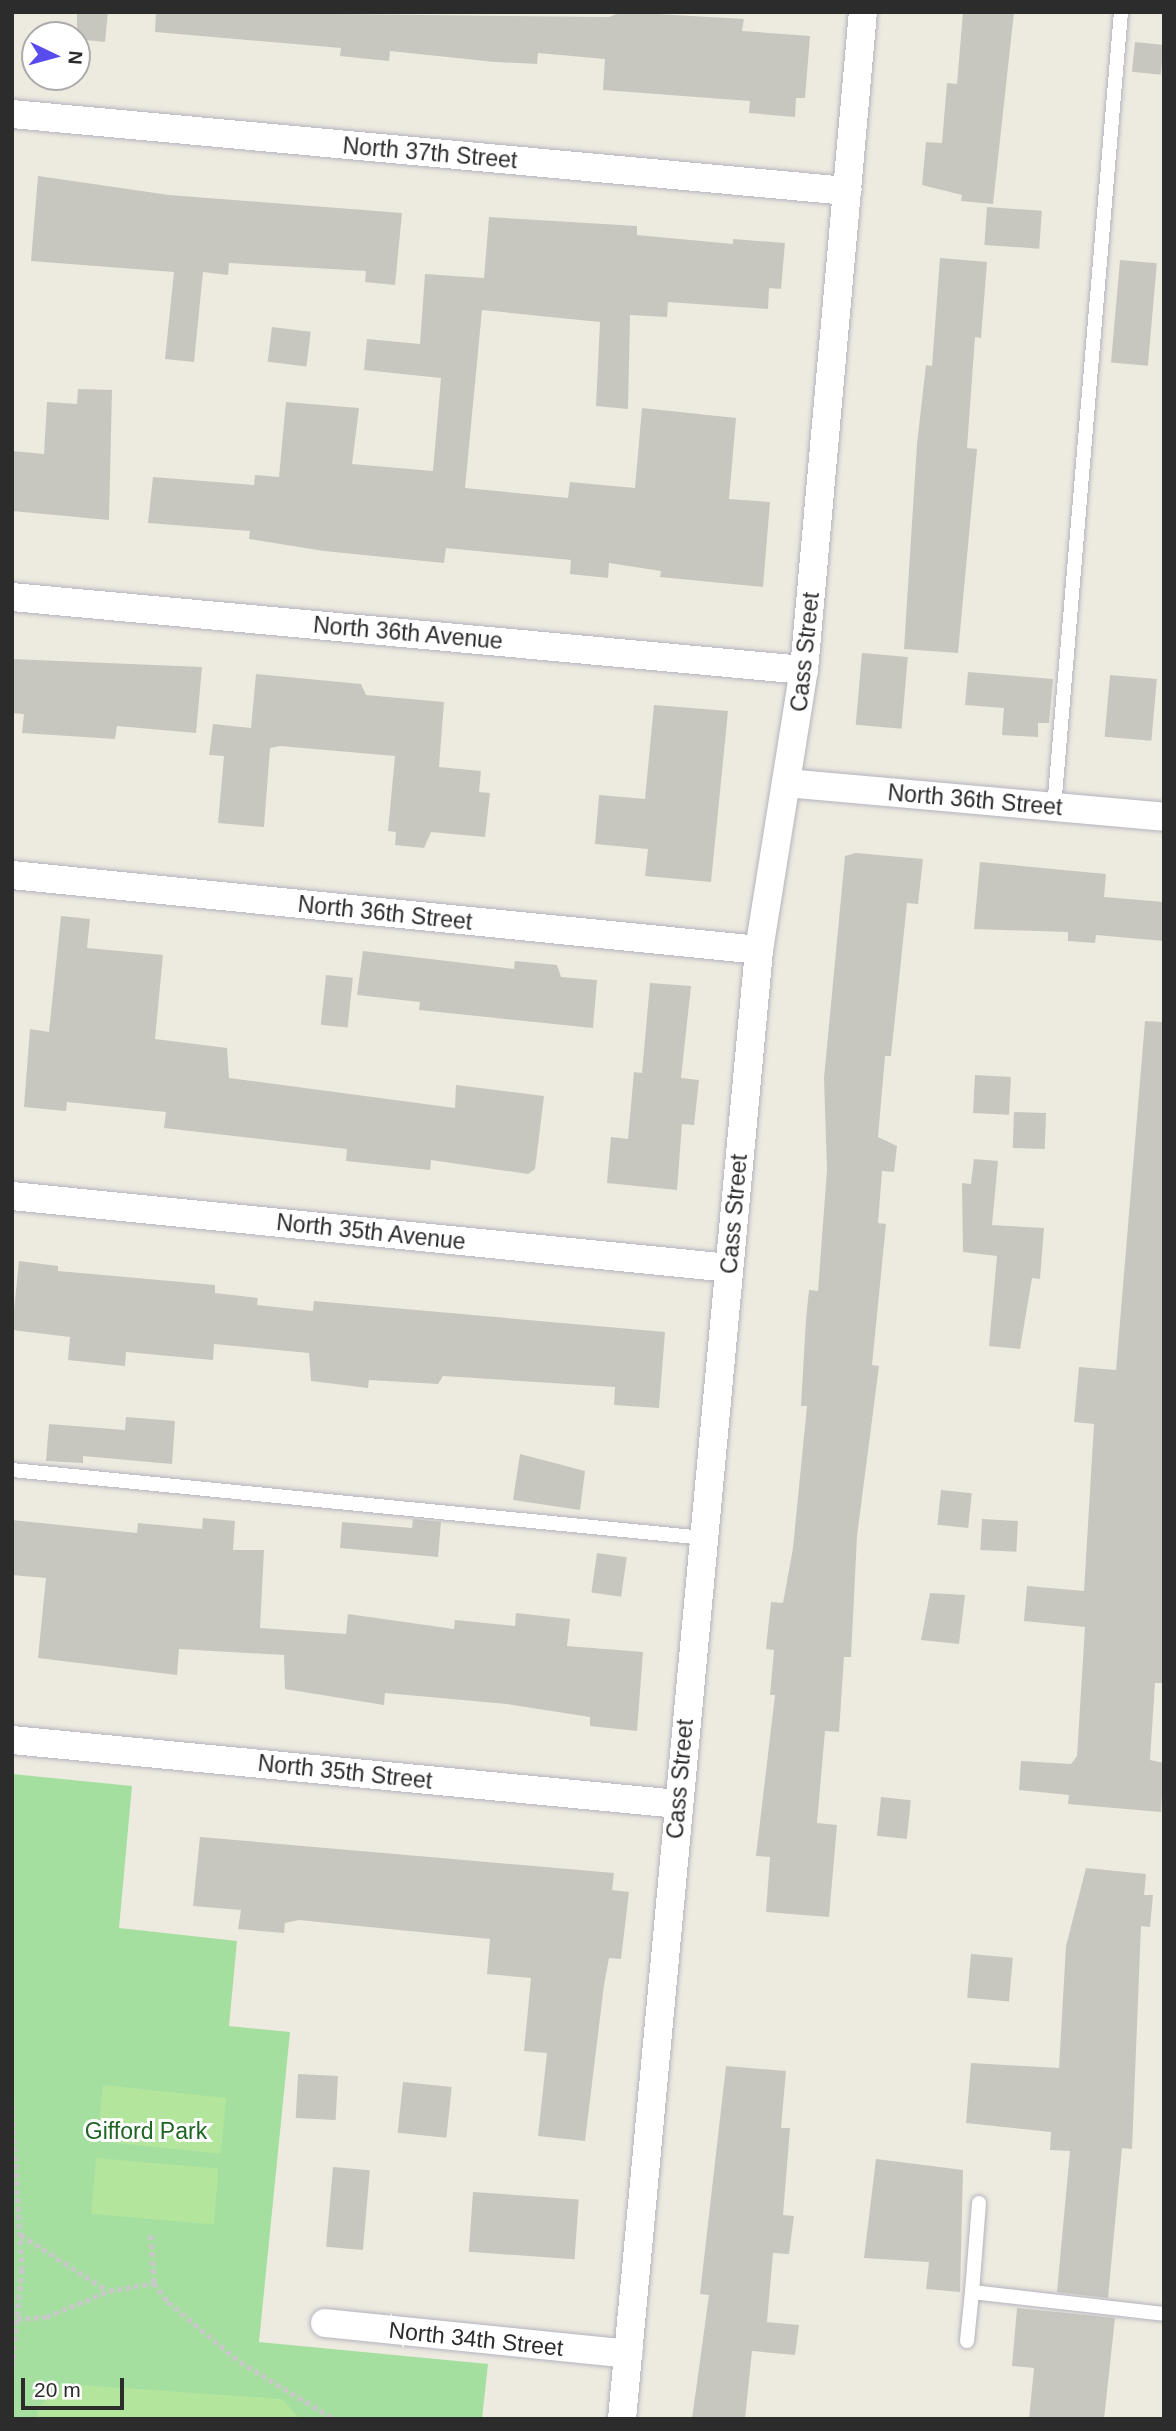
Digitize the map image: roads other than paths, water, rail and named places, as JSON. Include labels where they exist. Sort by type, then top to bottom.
[{"type":"street","name":"Cass Street","points":[[622,2419],[759,950],[804,670],[863,12]]},
{"type":"street","name":"North 37th Street","points":[[12,114],[848,191]]},
{"type":"street","name":"North 36th Avenue","points":[[12,597],[804,670]]},
{"type":"street","name":"North 36th Street","points":[[786,783],[1164,817]]},
{"type":"street","name":"North 36th Street","points":[[12,876],[759,950]]},
{"type":"street","name":"North 35th Avenue","points":[[12,1196],[729,1268]]},
{"type":"street","name":"North 35th Street","points":[[12,1740],[678,1804]]},
{"type":"street","name":"North 34th Street","points":[[325,2323],[628,2354]]},
{"type":"lane","points":[[1054,808],[1121,12]]},
{"type":"lane","points":[[12,1470],[704,1538]]},
{"type":"lane","points":[[968,2341],[979,2203]]},
{"type":"lane","points":[[972,2292],[1164,2314]]},
{"type":"park label","name":"Gifford Park","points":[[146,2131]]}]
